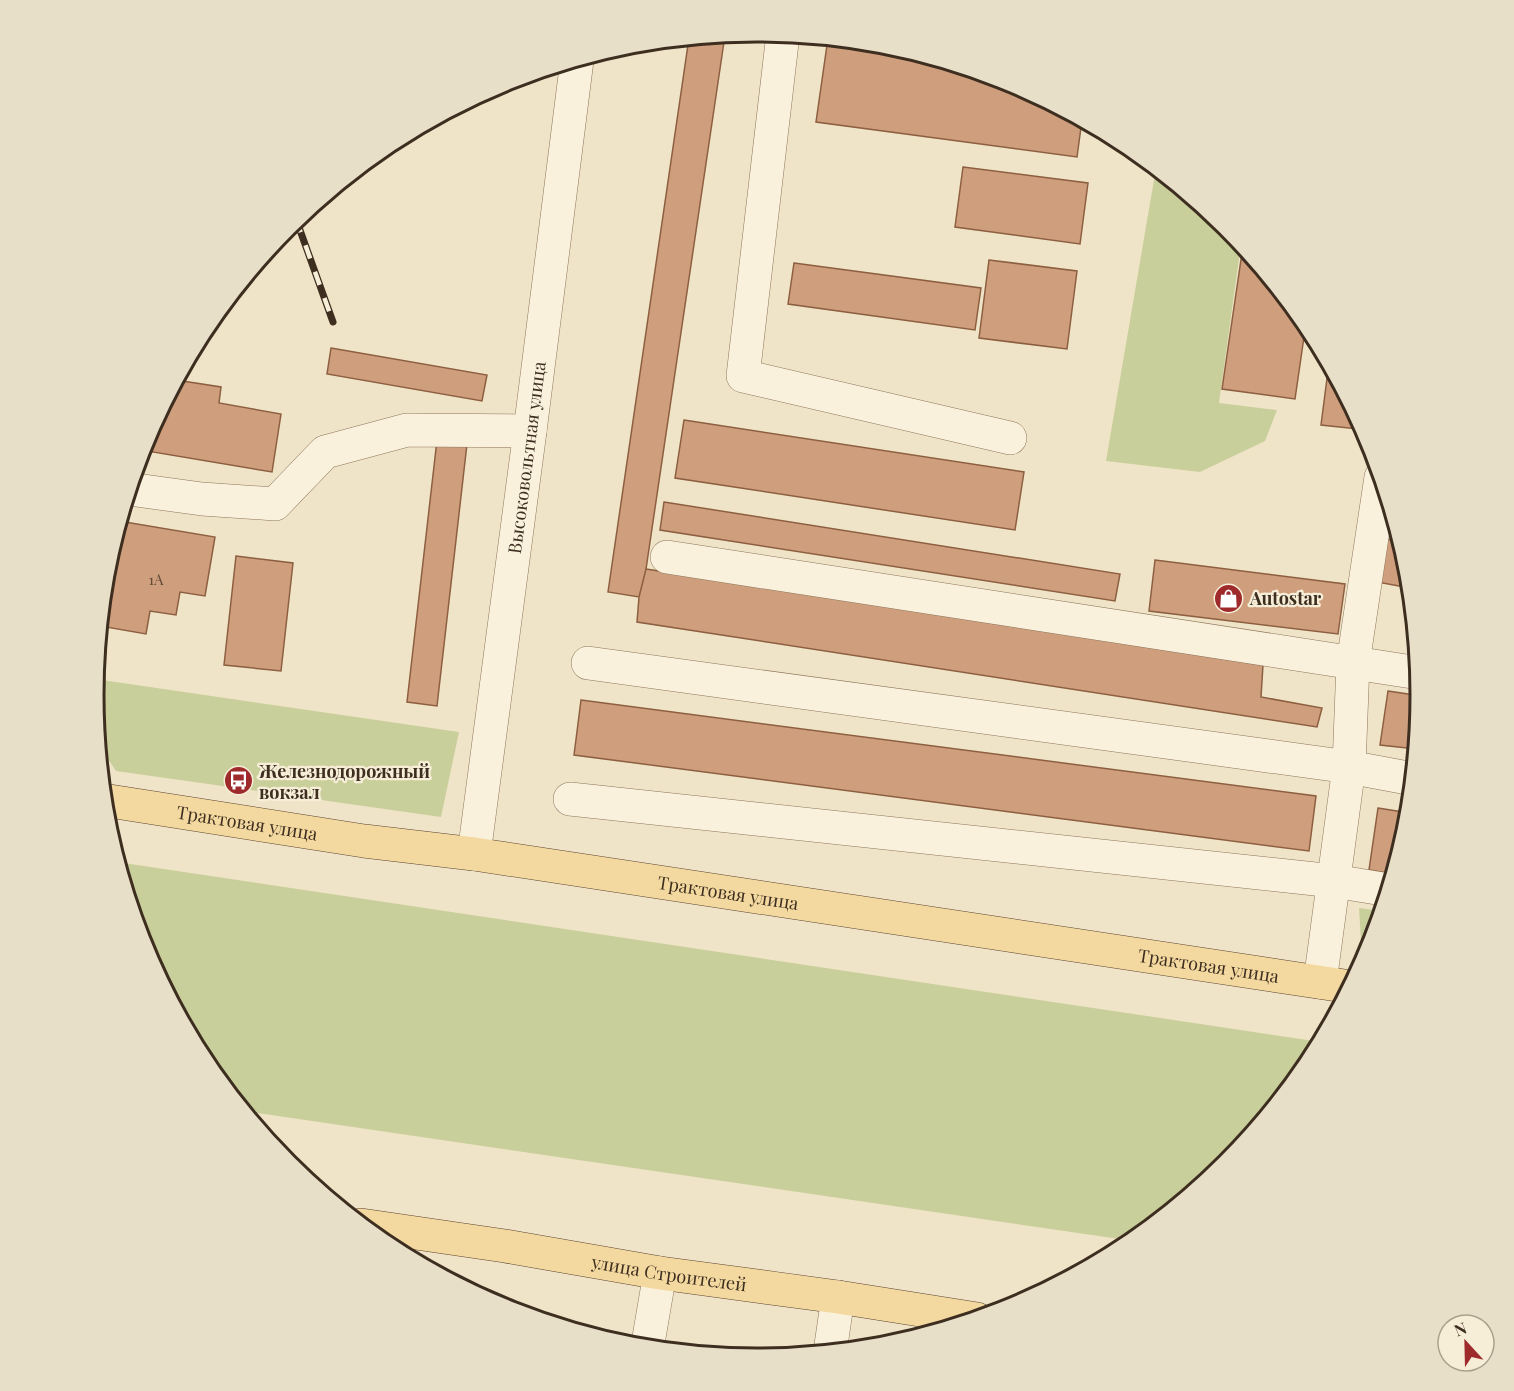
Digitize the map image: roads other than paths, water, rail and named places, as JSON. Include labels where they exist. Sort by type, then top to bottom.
[{"type":"main road","name":"Трактовая улица","points":[[112,801],[364,841],[474,854],[1335,984]]},
{"type":"main road","name":"улица Строителей","points":[[378,1227],[505,1246],[660,1273],[960,1316]]},
{"type":"street","points":[[782,43],[743,376],[1010,438]]},
{"type":"street","name":"Высоковольтная улица","points":[[474,854],[576,68]]},
{"type":"street","points":[[137,490],[202,499],[276,504],[325,452],[407,430],[530,431]]},
{"type":"street","points":[[1335,984],[1334,881],[1349,767],[1353,663],[1379,494]]},
{"type":"street","points":[[667,557],[1409,672]]},
{"type":"street","points":[[588,663],[1349,767],[1405,778]]},
{"type":"street","points":[[570,800],[1334,881],[1381,889]]},
{"type":"street","points":[[649,1339],[660,1273]]},
{"type":"street","points":[[831,1344],[838,1297]]},
{"type":"railway","points":[[300,229],[333,322]]},
{"type":"place","name":"Autostar","points":[[1229,598]]},
{"type":"place","name":"Железнодорожный вокзал","points":[[238,781]]}]
